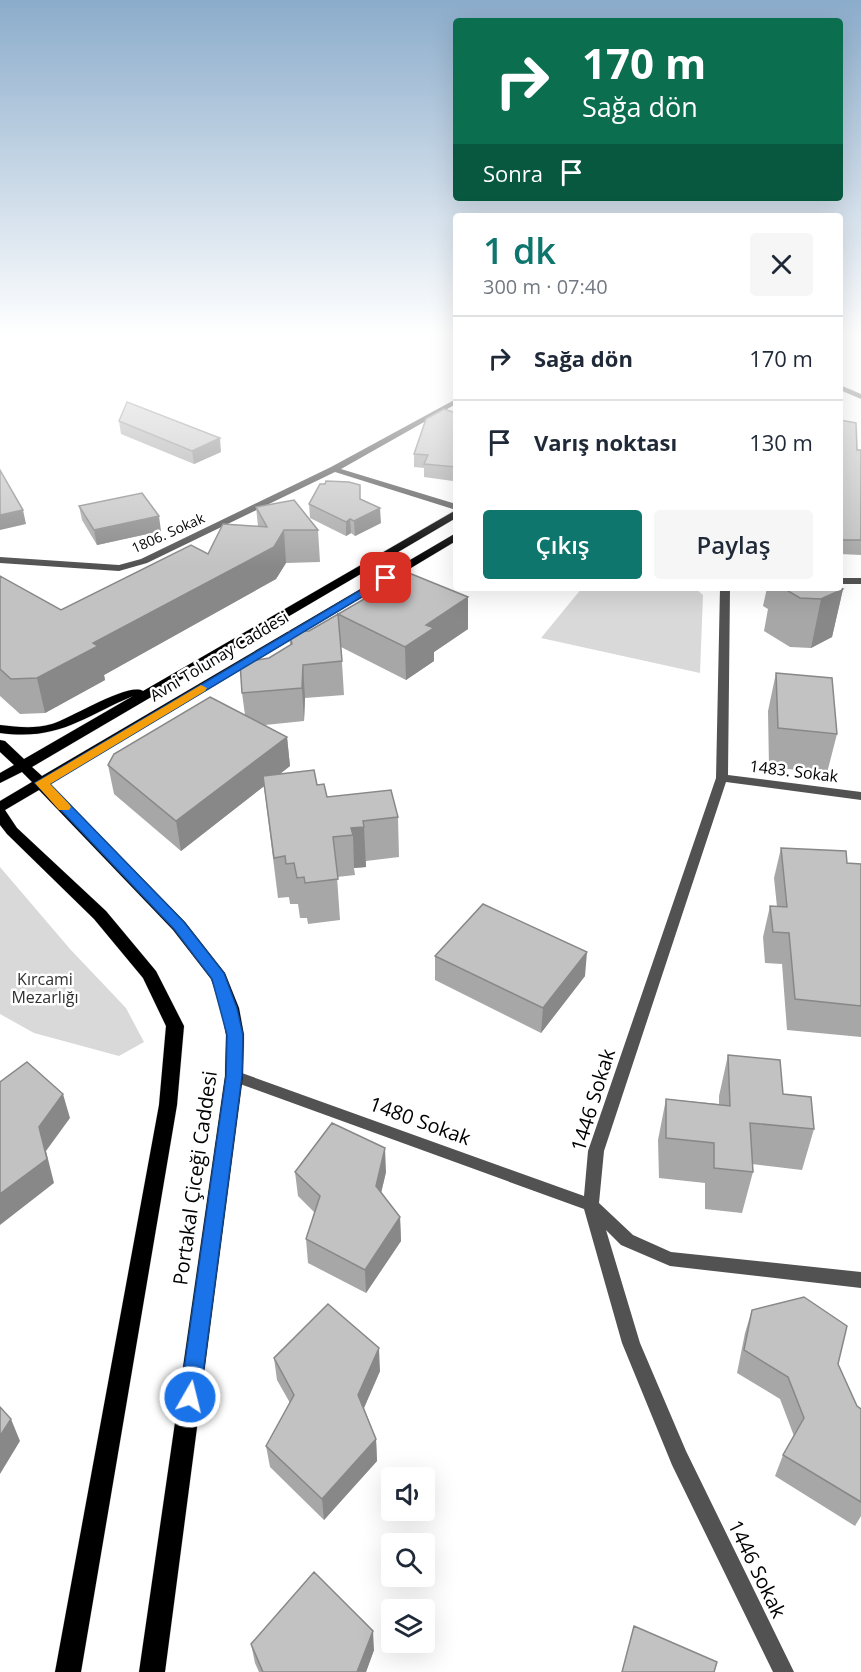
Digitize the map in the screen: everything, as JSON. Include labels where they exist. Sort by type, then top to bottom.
[{"type":"main road","name":"Avni Tolunay Caddesi","points":[[0,780],[453,515]]},
{"type":"main road","name":"Avni Tolunay Caddesi","points":[[0,807],[453,538]]},
{"type":"main road","points":[[0,729],[19,733],[36,733],[60,727],[129,693],[152,690]]},
{"type":"main road","name":"Portakal Çiceği Caddesi","points":[[0,744],[41,783],[179,926],[219,977],[230,1008],[235,1035],[234,1076],[152,1672]]},
{"type":"main road","points":[[0,814],[12,831],[100,915],[150,975],[175,1026],[168,1104],[68,1672]]},
{"type":"street","name":"1806. Sokak","points":[[0,560],[119,568],[144,561],[334,469],[438,411]]},
{"type":"street","points":[[334,469],[453,506]]},
{"type":"street","points":[[843,581],[861,580]]},
{"type":"street","name":"1446 Sokak","points":[[725,591],[722,778],[596,1151],[591,1205],[631,1343],[679,1458],[784,1672]]},
{"type":"street","name":"1483. Sokak","points":[[722,778],[861,796]]},
{"type":"street","name":"1480 Sokak","points":[[234,1076],[591,1205]]},
{"type":"street","points":[[591,1205],[627,1240],[670,1259],[861,1280]]},
{"type":"green space","points":[[580,591],[698,591],[703,595],[700,673],[541,638]]},
{"type":"green space","name":"Kırcami Mezarlığı","points":[[0,867],[70,949],[126,1008],[144,1042],[119,1056],[34,1033],[0,1014]]},
{"type":"building","points":[[123,411],[150,411],[220,438],[192,451],[119,421]]},
{"type":"building","points":[[440,411],[453,412],[453,467],[424,464],[428,455],[414,454],[426,419]]},
{"type":"building","points":[[843,421],[856,423],[857,450],[861,450],[861,540],[843,540]]},
{"type":"building","points":[[0,470],[23,510],[0,515]]},
{"type":"building","points":[[326,481],[360,485],[360,499],[380,508],[354,521],[350,519],[346,522],[309,504],[320,484],[325,484]]},
{"type":"building","points":[[142,493],[159,516],[94,530],[79,506]]},
{"type":"building","points":[[294,500],[318,530],[284,530],[274,547],[93,643],[98,646],[37,678],[11,679],[0,669],[0,576],[61,610],[191,545],[208,554],[223,524],[267,527],[256,507]]},
{"type":"building","points":[[409,573],[468,597],[426,625],[434,628],[405,647],[338,614]]},
{"type":"building","points":[[788,591],[839,591],[821,599],[800,598]]},
{"type":"building","points":[[338,614],[342,661],[303,665],[302,688],[242,693],[240,663],[269,658],[292,644],[289,632],[309,631]]},
{"type":"building","points":[[776,673],[832,678],[837,734],[778,728]]},
{"type":"building","points":[[210,697],[287,737],[176,821],[108,765],[114,754]]},
{"type":"building","points":[[314,770],[317,785],[324,784],[327,797],[391,790],[398,817],[363,821],[364,827],[351,828],[353,835],[333,837],[338,879],[305,883],[304,877],[297,878],[294,863],[286,864],[285,856],[274,858],[263,776]]},
{"type":"building","points":[[781,848],[846,851],[847,863],[861,864],[861,1006],[795,999],[789,933],[773,932],[770,906],[787,907]]},
{"type":"building","points":[[483,904],[587,952],[543,1008],[435,956]]},
{"type":"building","points":[[728,1055],[780,1060],[783,1094],[811,1097],[814,1129],[750,1123],[753,1172],[714,1168],[714,1143],[666,1138],[666,1099],[730,1106]]},
{"type":"building","points":[[27,1062],[63,1094],[39,1127],[47,1159],[0,1194],[0,1082]]},
{"type":"building","points":[[332,1123],[385,1148],[376,1186],[400,1217],[365,1270],[306,1239],[320,1196],[295,1172]]},
{"type":"building","points":[[804,1297],[847,1326],[838,1364],[857,1406],[861,1409],[861,1502],[783,1455],[804,1418],[788,1377],[744,1350],[752,1310]]},
{"type":"building","points":[[328,1304],[379,1348],[358,1395],[376,1439],[322,1499],[266,1446],[294,1395],[274,1358]]},
{"type":"building","points":[[0,1407],[11,1419],[0,1436]]},
{"type":"building","points":[[314,1572],[373,1631],[357,1672],[263,1672],[251,1644]]},
{"type":"building","points":[[634,1626],[717,1662],[714,1672],[622,1672]]},
{"type":"slow traffic","points":[[64,807],[41,783],[201,688]]},
{"type":"route","points":[[190,1397],[234,1076],[235,1035],[230,1008],[219,977],[179,926],[41,783],[386,578]]}]
